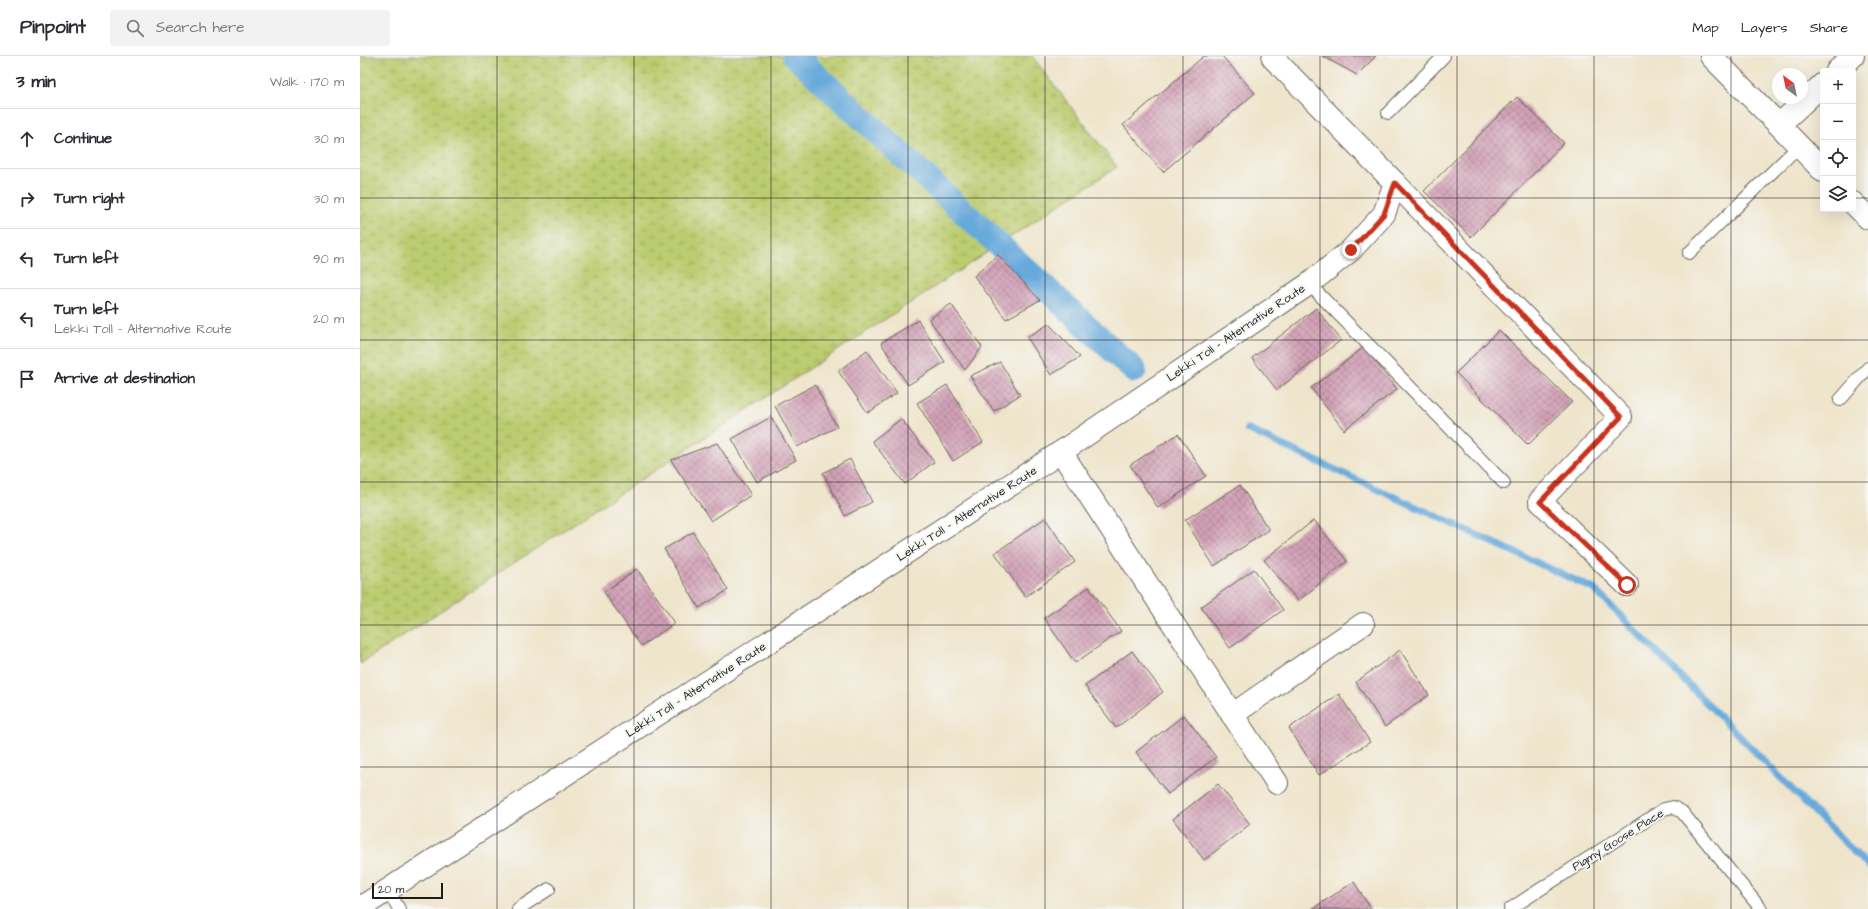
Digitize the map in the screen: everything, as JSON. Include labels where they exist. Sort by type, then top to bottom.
[{"type":"street","points":[[1711,56],[1820,168]]},
{"type":"street","points":[[1840,68],[1853,56]]},
{"type":"street","points":[[1273,57],[1621,417],[1540,502],[1627,585]]},
{"type":"street","points":[[1779,125],[1820,87]]},
{"type":"street","name":"Lekki Toll - Alternative Route","points":[[360,908],[1062,452],[1309,284],[1351,250],[1384,214],[1395,183]]},
{"type":"street","points":[[1856,206],[1868,218]]},
{"type":"street","points":[[1062,452],[1277,783]]},
{"type":"street","points":[[1232,715],[1363,624]]},
{"type":"lane","points":[[1388,113],[1444,56]]},
{"type":"lane","points":[[1689,253],[1799,146]]},
{"type":"lane","points":[[1309,284],[1504,483]]},
{"type":"lane","points":[[1840,400],[1868,368]]},
{"type":"lane","name":"Pigmy Goose Place","points":[[1510,909],[1664,809],[1673,807],[1682,812],[1761,909]]},
{"type":"lane","points":[[518,909],[549,889]]},
{"type":"lane","points":[[388,890],[399,909]]},
{"type":"green space","points":[[360,56],[1032,56],[1117,167],[360,664]]},
{"type":"building","points":[[1204,56],[1222,56],[1255,93],[1163,172],[1123,125]]},
{"type":"building","points":[[1322,56],[1376,56],[1357,75]]},
{"type":"building","points":[[1517,97],[1564,143],[1471,237],[1424,191]]},
{"type":"building","points":[[998,255],[1040,300],[1006,319],[974,276]]},
{"type":"building","points":[[951,304],[982,347],[965,370],[929,319]]},
{"type":"building","points":[[1316,308],[1341,340],[1277,390],[1252,358]]},
{"type":"building","points":[[918,320],[945,362],[908,385],[881,343]]},
{"type":"building","points":[[1049,324],[1080,357],[1051,375],[1027,337]]},
{"type":"building","points":[[1499,330],[1572,402],[1528,445],[1456,373]]},
{"type":"building","points":[[1364,347],[1397,389],[1344,430],[1311,388]]},
{"type":"building","points":[[867,350],[897,393],[868,413],[838,371]]},
{"type":"building","points":[[1000,362],[1020,395],[994,411],[970,376]]},
{"type":"building","points":[[815,385],[837,427],[797,447],[775,406]]},
{"type":"building","points":[[947,385],[983,442],[953,461],[917,403]]},
{"type":"building","points":[[771,417],[796,460],[757,482],[732,439]]},
{"type":"building","points":[[901,419],[934,462],[905,484],[872,441]]},
{"type":"building","points":[[1178,434],[1206,476],[1158,508],[1130,465]]},
{"type":"building","points":[[717,443],[751,495],[711,521],[671,460]]},
{"type":"building","points":[[850,459],[872,502],[845,516],[823,473]]},
{"type":"building","points":[[1240,485],[1269,530],[1214,566],[1185,520]]},
{"type":"building","points":[[1045,518],[1075,562],[1025,597],[995,553]]},
{"type":"building","points":[[1314,520],[1347,561],[1298,601],[1264,560]]},
{"type":"building","points":[[693,532],[728,590],[699,608],[664,549]]},
{"type":"building","points":[[637,569],[675,623],[641,646],[604,592]]},
{"type":"building","points":[[1254,569],[1283,610],[1230,648],[1201,607]]},
{"type":"building","points":[[1089,587],[1121,631],[1075,663],[1044,618]]},
{"type":"building","points":[[1400,650],[1429,695],[1385,727],[1356,682]]},
{"type":"building","points":[[1132,651],[1163,692],[1116,728],[1085,686]]},
{"type":"building","points":[[1339,694],[1370,742],[1319,775],[1289,728]]},
{"type":"building","points":[[1184,715],[1216,757],[1168,794],[1136,752]]},
{"type":"building","points":[[1218,784],[1250,824],[1204,860],[1173,819]]},
{"type":"building","points":[[1354,882],[1371,909],[1312,909]]},
{"type":"waterway","points":[[795,56],[1134,370]]},
{"type":"waterway","points":[[1247,429],[1594,589],[1868,866]]},
{"type":"route","points":[[1351,250],[1384,214],[1395,183],[1621,417],[1540,502],[1627,585]]}]
